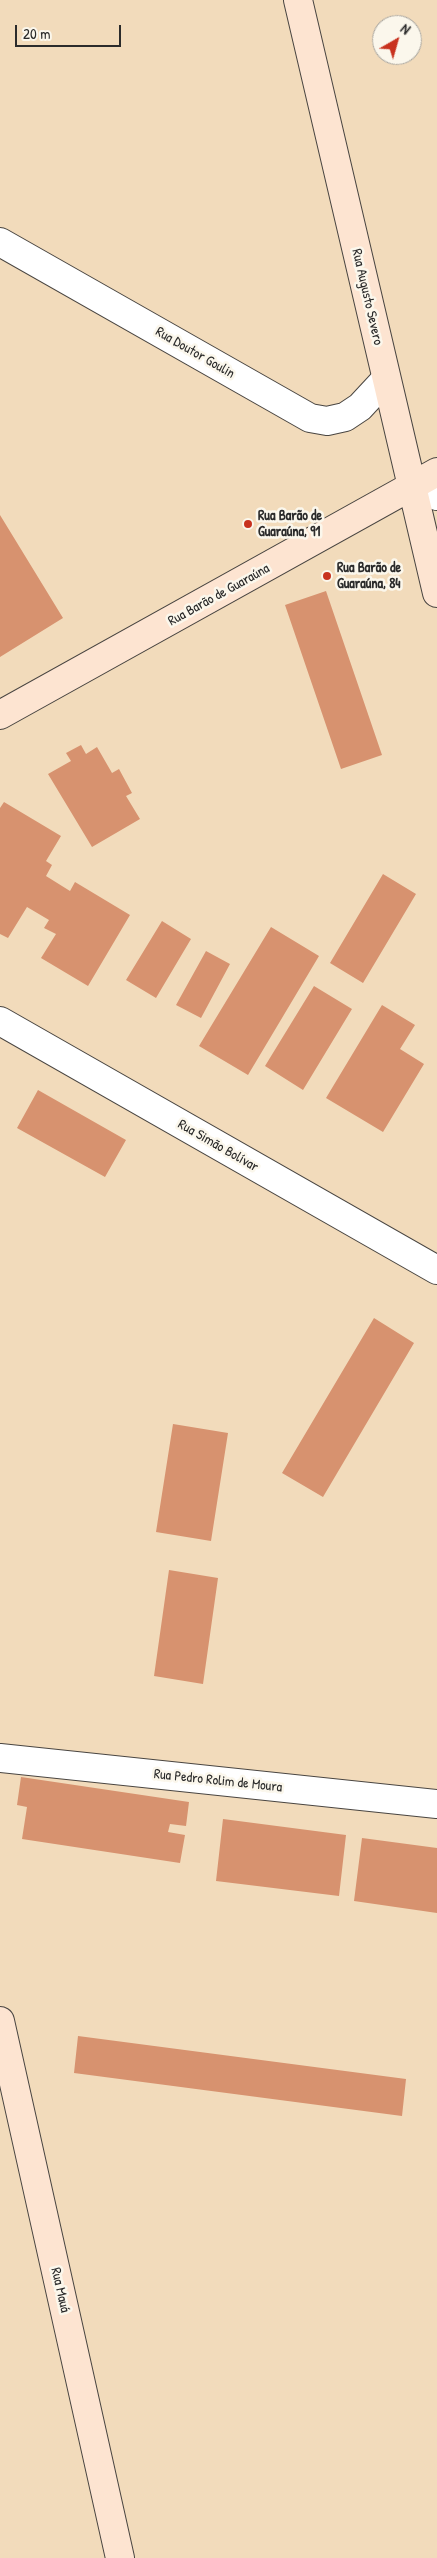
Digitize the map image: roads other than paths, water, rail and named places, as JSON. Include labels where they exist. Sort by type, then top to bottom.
[{"type":"main road","name":"Rua Augusto Severo","points":[[298,0],[437,593]]},
{"type":"main road","name":"Rua Barão de Guaraúna","points":[[0,715],[437,472]]},
{"type":"main road","name":"Rua Mauá","points":[[0,2021],[120,2558]]},
{"type":"street","name":"Rua Doutor Goulin","points":[[0,242],[310,418],[327,421],[345,417],[360,407],[386,379]]},
{"type":"street","points":[[412,487],[437,496]]},
{"type":"street","name":"Rua Simão Bolívar","points":[[0,1022],[437,1270]]},
{"type":"street","name":"Rua Pedro Rolim de Moura","points":[[0,1758],[437,1804]]},
{"type":"place","name":"Rua Barão de Guaraúna, 91","points":[[248,524]]},
{"type":"place","name":"Rua Barão de Guaraúna, 84","points":[[327,576]]}]
